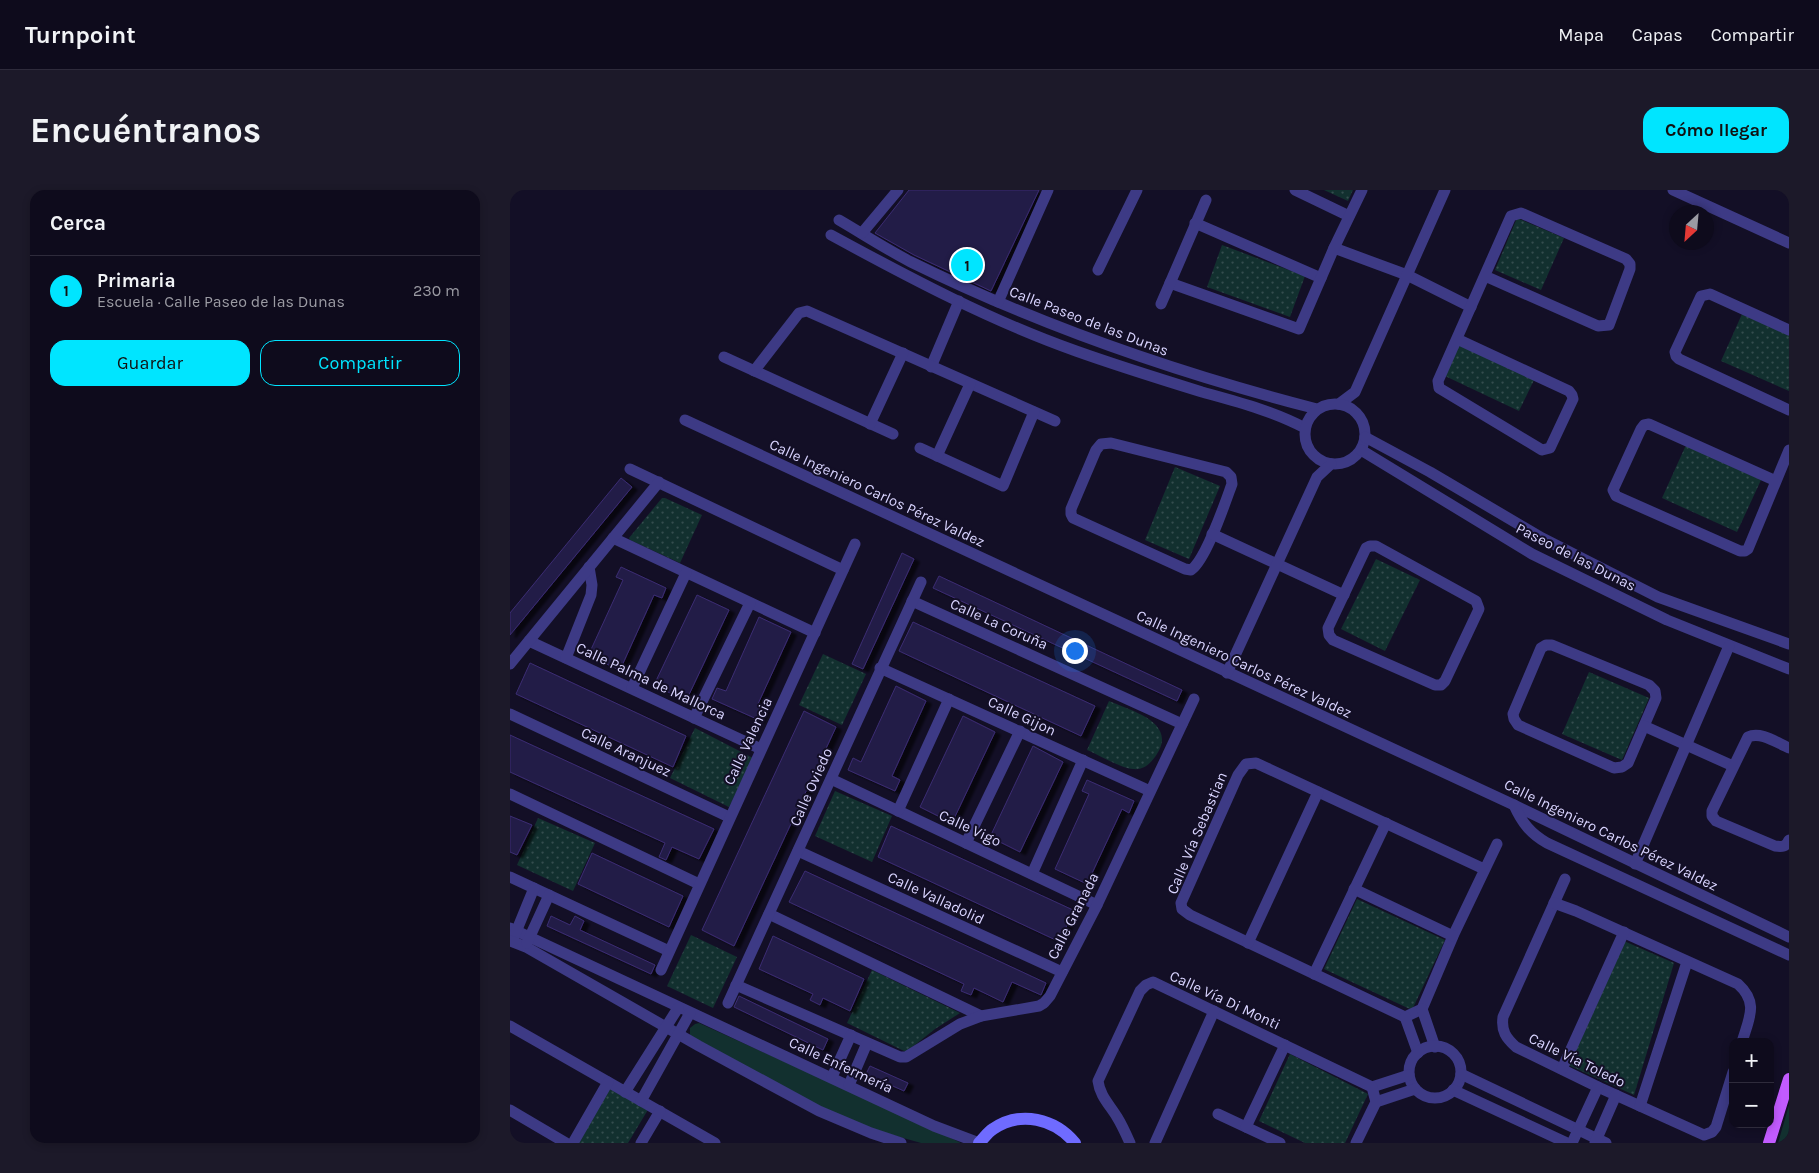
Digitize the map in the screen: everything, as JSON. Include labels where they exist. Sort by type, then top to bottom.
[{"type":"main road","points":[[1769,1143],[1789,1079]]},
{"type":"street","points":[[862,233],[898,190]]},
{"type":"street","points":[[998,302],[1048,190]]},
{"type":"street","points":[[1295,190],[1349,216]]},
{"type":"street","points":[[1170,283],[1299,329],[1334,248],[1362,190]]},
{"type":"street","points":[[1339,404],[1355,392],[1445,190]]},
{"type":"street","points":[[1673,190],[1789,243]]},
{"type":"street","points":[[1098,270],[1132,191]]},
{"type":"street","points":[[1162,304],[1206,200]]},
{"type":"street","points":[[1457,339],[1569,391],[1573,399],[1550,448],[1546,450],[1440,388],[1438,384],[1457,339],[1511,216],[1521,213],[1618,255],[1626,259],[1630,264],[1630,269],[1609,325],[1604,327],[1485,276]]},
{"type":"street","name":"Calle Paseo de las Dunas","points":[[839,220],[910,261],[1040,320],[1204,379],[1317,410]]},
{"type":"street","points":[[1195,223],[1321,278]]},
{"type":"street","name":"Calle Paseo de las Dunas","points":[[831,235],[900,273],[1034,334],[1159,378],[1278,415],[1305,428]]},
{"type":"street","points":[[1334,248],[1407,276],[1471,307]]},
{"type":"street","points":[[900,273],[910,261]]},
{"type":"street","points":[[1789,330],[1710,294],[1700,296],[1675,352],[1679,359],[1789,410]]},
{"type":"street","points":[[931,367],[959,301]]},
{"type":"street","points":[[754,371],[799,313],[807,311],[1055,421]]},
{"type":"street","points":[[1034,334],[1040,320]]},
{"type":"street","points":[[870,424],[903,354]]},
{"type":"street","points":[[724,357],[893,434]]},
{"type":"street","points":[[937,456],[970,384]]},
{"type":"street","points":[[1355,392],[1357,414]]},
{"type":"street","points":[[1227,673],[1317,476],[1332,464],[1348,461],[1361,450],[1365,437],[1362,420],[1346,406],[1339,404],[1331,404],[1317,410],[1309,418],[1305,428],[1306,444],[1316,457],[1332,464]]},
{"type":"street","points":[[920,448],[1003,486],[1034,412]]},
{"type":"street","name":"Calle Ingeniero Carlos Pérez Valdez","points":[[685,420],[1514,805],[1789,937]]},
{"type":"street","points":[[1776,481],[1649,424],[1644,425],[1641,429],[1613,490],[1616,496],[1740,551],[1745,551],[1748,549],[1789,450]]},
{"type":"street","name":"Paseo de las Dunas","points":[[1365,437],[1430,472],[1542,538],[1658,597],[1789,644]]},
{"type":"street","points":[[1111,443],[1226,472],[1231,477],[1232,484],[1212,534],[1196,566],[1191,570],[1185,569],[1073,518],[1071,509],[1096,450],[1101,444],[1111,443]]},
{"type":"street","name":"Paseo de las Dunas","points":[[1361,450],[1532,554],[1651,612],[1729,646],[1789,669]]},
{"type":"street","points":[[1316,457],[1317,476]]},
{"type":"street","points":[[630,469],[843,570]]},
{"type":"street","points":[[510,664],[659,482]]},
{"type":"street","points":[[1212,534],[1344,595]]},
{"type":"street","points":[[613,538],[815,634]]},
{"type":"street","name":"Calle Valencia","points":[[661,970],[729,817],[855,544]]},
{"type":"street","points":[[1376,546],[1476,601],[1479,609],[1445,681],[1441,685],[1435,685],[1333,640],[1329,635],[1328,628],[1344,595],[1366,548],[1376,546]]},
{"type":"street","points":[[566,658],[591,595],[592,585],[589,567]]},
{"type":"street","points":[[632,688],[686,573]]},
{"type":"street","name":"Calle Oviedo","points":[[728,1003],[921,582]]},
{"type":"street","points":[[1651,612],[1658,597]]},
{"type":"street","name":"Calle La Coruña","points":[[912,601],[1182,724]]},
{"type":"street","points":[[694,718],[750,603]]},
{"type":"street","name":"Calle Palma de Mallorca","points":[[528,641],[761,749]]},
{"type":"street","points":[[1546,645],[1552,645],[1649,685],[1655,691],[1656,698],[1644,726],[1628,763],[1622,767],[1614,768],[1518,725],[1514,719],[1514,714],[1541,648],[1546,645]]},
{"type":"street","points":[[1636,864],[1729,646]]},
{"type":"street","name":"Calle Gijon","points":[[880,668],[1150,791]]},
{"type":"street","points":[[898,811],[950,699]]},
{"type":"street","name":"Calle Granada","points":[[868,1043],[900,1057],[906,1057],[960,1024],[981,1016],[1039,1006],[1044,1003],[1050,996],[1097,905],[1194,699]]},
{"type":"street","name":"Calle Aranjuez","points":[[510,714],[729,817]]},
{"type":"street","points":[[1644,726],[1733,766]]},
{"type":"street","points":[[966,843],[1020,731]]},
{"type":"street","points":[[1789,748],[1759,735],[1754,734],[1748,737],[1712,811],[1712,816],[1716,821],[1775,846],[1782,847],[1789,840]]},
{"type":"street","points":[[1032,874],[1083,760]]},
{"type":"street","name":"Calle Vía Sebastian","points":[[1405,1017],[1190,915],[1182,909],[1181,902],[1238,775],[1246,764],[1256,763],[1484,869]]},
{"type":"street","name":"Calle Vigo","points":[[831,779],[1097,905]]},
{"type":"street","points":[[1248,943],[1318,792]]},
{"type":"street","points":[[510,794],[699,884]]},
{"type":"street","points":[[1514,805],[1519,817],[1527,828],[1536,837],[1547,843],[1789,955]]},
{"type":"street","points":[[1314,974],[1386,823]]},
{"type":"street","points":[[1418,1053],[1405,1017],[1422,1009],[1453,936],[1497,844]]},
{"type":"street","name":"Calle Valladolid","points":[[798,851],[1062,972]]},
{"type":"street","points":[[510,877],[669,951]]},
{"type":"street","name":"Calle Vía Toledo","points":[[1565,879],[1503,1017],[1502,1026],[1505,1034],[1516,1047],[1700,1134],[1709,1134],[1716,1127],[1730,1083]]},
{"type":"street","points":[[511,941],[513,929],[534,888]]},
{"type":"street","points":[[1354,889],[1453,936]]},
{"type":"street","points":[[528,942],[549,895]]},
{"type":"street","points":[[1554,904],[1576,911],[1738,984],[1751,1000],[1750,1015],[1743,1038]]},
{"type":"street","points":[[769,914],[981,1016]]},
{"type":"street","name":"Calle Enfermería","points":[[513,929],[528,942],[666,1028],[819,1111],[901,1143]]},
{"type":"street","points":[[1562,1069],[1624,932]]},
{"type":"street","name":"Calle Enfermería","points":[[511,941],[528,942],[832,1077],[934,1126],[979,1143]]},
{"type":"street","points":[[1640,1106],[1687,962]]},
{"type":"street","name":"Calle Vía Di Monti","points":[[1130,1143],[1118,1118],[1103,1099],[1098,1081],[1140,991],[1146,985],[1153,982],[1372,1087]]},
{"type":"street","points":[[736,985],[868,1043],[848,1085]]},
{"type":"street","points":[[625,1092],[678,1008]]},
{"type":"street","points":[[1422,1009],[1435,1047]]},
{"type":"street","points":[[1155,1143],[1214,1011]]},
{"type":"street","points":[[641,1101],[690,1013]]},
{"type":"street","points":[[510,1026],[715,1143]]},
{"type":"street","points":[[832,1077],[851,1035]]},
{"type":"street","points":[[1246,1127],[1285,1045]]},
{"type":"street","points":[[1435,1047],[1449,1051],[1456,1058],[1461,1074],[1454,1090],[1436,1098],[1421,1094],[1415,1089],[1409,1075],[1412,1059],[1424,1049],[1435,1047]]},
{"type":"street","points":[[1461,1074],[1599,1142],[1616,1095]]},
{"type":"street","points":[[1356,1143],[1376,1102],[1372,1087],[1409,1075]]},
{"type":"street","points":[[573,1143],[608,1082]]},
{"type":"street","points":[[1572,1143],[1598,1087]]},
{"type":"street","points":[[1376,1102],[1415,1089]]},
{"type":"street","points":[[1454,1090],[1567,1143]]},
{"type":"street","points":[[510,1110],[566,1143]]},
{"type":"street","points":[[642,1143],[660,1112]]},
{"type":"street","points":[[1218,1114],[1280,1143]]},
{"type":"street","points":[[979,1143],[993,1129],[1011,1120],[1030,1118],[1049,1122],[1066,1133],[1075,1143]]},
{"type":"green space","points":[[1324,190],[1353,190],[1348,201]]},
{"type":"green space","points":[[1517,218],[1564,238],[1541,290],[1495,270]]},
{"type":"green space","points":[[1222,245],[1305,276],[1290,317],[1207,287]]},
{"type":"green space","points":[[1742,314],[1789,335],[1789,391],[1721,361]]},
{"type":"green space","points":[[1458,344],[1534,380],[1519,411],[1445,376]]},
{"type":"green space","points":[[1686,445],[1761,480],[1737,532],[1662,498]]},
{"type":"green space","points":[[1175,467],[1220,486],[1189,559],[1145,540]]},
{"type":"green space","points":[[662,498],[702,515],[680,563],[629,538]]},
{"type":"green space","points":[[1376,559],[1420,580],[1385,651],[1341,629]]},
{"type":"green space","points":[[823,654],[866,674],[842,725],[799,705]]},
{"type":"green space","points":[[1589,672],[1649,698],[1622,760],[1562,734]]},
{"type":"green space","points":[[1109,701],[1150,720],[1162,735],[1161,745],[1155,757],[1146,766],[1140,769],[1129,768],[1087,750]]},
{"type":"green space","points":[[695,728],[753,758],[729,807],[670,778]]},
{"type":"green space","points":[[835,791],[892,816],[872,862],[815,836]]},
{"type":"green space","points":[[538,818],[595,843],[573,891],[517,865]]},
{"type":"green space","points":[[1357,899],[1445,940],[1412,1010],[1324,969]]},
{"type":"green space","points":[[691,935],[737,957],[713,1008],[667,986]]},
{"type":"green space","points":[[1624,941],[1674,963],[1634,1095],[1568,1065]]},
{"type":"green space","points":[[872,970],[960,1013],[935,1029],[906,1052],[847,1023]]},
{"type":"green space","points":[[699,1023],[961,1143],[921,1143],[882,1132],[827,1111],[690,1036],[690,1028]]},
{"type":"green space","points":[[1290,1054],[1368,1094],[1345,1143],[1305,1143],[1259,1121]]},
{"type":"green space","points":[[609,1088],[649,1108],[628,1143],[578,1143]]},
{"type":"green space","points":[[1789,1105],[1789,1143],[1778,1143]]},
{"type":"building","points":[[909,190],[1039,190],[991,291],[914,255],[875,233]]},
{"type":"building","points":[[621,478],[632,487],[510,635],[510,613]]},
{"type":"building","points":[[902,553],[914,559],[863,669],[852,664]]},
{"type":"building","points":[[621,567],[666,588],[662,598],[654,595],[620,670],[588,656],[623,580],[616,577]]},
{"type":"building","points":[[939,576],[1182,690],[1177,701],[933,588]]},
{"type":"building","points":[[697,595],[729,610],[686,701],[654,685]]},
{"type":"building","points":[[759,617],[791,632],[757,706],[764,709],[759,720],[712,699],[717,688],[726,691]]},
{"type":"building","points":[[913,622],[1095,706],[1081,736],[899,651]]},
{"type":"building","points":[[530,663],[686,736],[673,767],[516,694]]},
{"type":"building","points":[[896,686],[926,701],[892,776],[900,780],[895,791],[848,770],[853,758],[861,762]]},
{"type":"building","points":[[804,711],[836,727],[734,946],[702,930]]},
{"type":"building","points":[[963,716],[995,732],[952,823],[920,807]]},
{"type":"building","points":[[510,735],[714,829],[699,859],[672,847],[666,860],[659,857],[665,843],[510,772]]},
{"type":"building","points":[[1033,746],[1063,762],[1020,852],[990,837]]},
{"type":"building","points":[[1087,780],[1134,801],[1129,813],[1122,809],[1087,884],[1055,869],[1089,794],[1082,791]]},
{"type":"building","points":[[510,816],[532,825],[517,855],[510,852]]},
{"type":"building","points":[[891,826],[1073,910],[1060,942],[878,857]]},
{"type":"building","points":[[592,853],[683,896],[669,927],[578,884]]},
{"type":"building","points":[[805,871],[1046,983],[1041,995],[1012,982],[1003,1002],[974,988],[971,995],[961,991],[964,984],[789,902]]},
{"type":"building","points":[[551,916],[570,925],[575,916],[584,921],[580,930],[655,965],[651,974],[547,926]]},
{"type":"building","points":[[773,936],[864,979],[850,1011],[823,998],[820,1005],[810,1000],[813,994],[759,969]]},
{"type":"building","points":[[739,996],[828,1039],[823,1050],[734,1007]]},
{"type":"building","points":[[870,1066],[908,1083],[904,1091],[866,1074]]},
{"type":"place","name":"Primaria","points":[[967,265]]}]
